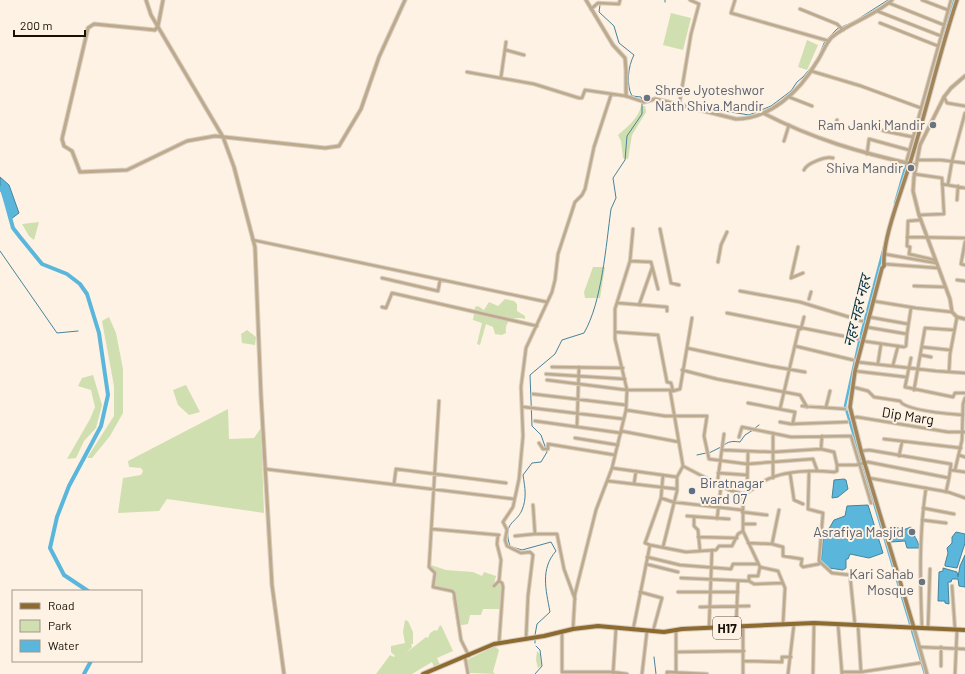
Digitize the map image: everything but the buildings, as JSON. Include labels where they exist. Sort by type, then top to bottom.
[{"type":"main road","points":[[914,628],[868,478],[862,464],[849,401],[855,371],[855,360],[862,341],[884,264],[884,254],[895,210],[957,0]]},
{"type":"main road","name":"H17","points":[[423,674],[498,643],[526,639],[573,629],[598,626],[653,631],[743,628],[814,623],[965,630]]},
{"type":"street","points":[[146,0],[151,15],[223,137],[234,167],[255,247],[272,585],[284,674]]},
{"type":"street","points":[[163,0],[158,26],[152,30],[94,24],[88,28],[62,139],[64,146],[72,151],[80,172],[127,170],[187,140],[204,137],[223,137],[325,148],[339,146],[360,109],[379,57],[405,0]]},
{"type":"street","points":[[586,0],[613,45],[626,60],[626,96]]},
{"type":"street","points":[[591,9],[598,3],[619,4],[620,0]]},
{"type":"street","points":[[679,106],[691,34],[699,4],[690,0]]},
{"type":"street","points":[[735,0],[731,13],[829,41]]},
{"type":"street","points":[[467,72],[534,84],[579,98],[582,98],[585,90],[626,96],[642,102],[655,99],[736,119],[748,118],[763,112],[789,97],[805,81],[829,41],[843,30],[877,11],[892,0]]},
{"type":"street","points":[[922,0],[948,10]]},
{"type":"street","points":[[908,163],[909,150],[951,0]]},
{"type":"street","points":[[889,3],[944,25]]},
{"type":"street","points":[[800,8],[837,24],[843,30]]},
{"type":"street","points":[[877,11],[941,36]]},
{"type":"street","points":[[880,23],[938,46]]},
{"type":"street","points":[[501,77],[506,42]]},
{"type":"street","points":[[506,50],[524,55]]},
{"type":"street","points":[[811,71],[860,86],[921,108]]},
{"type":"street","points":[[965,76],[951,88],[944,98],[920,145],[914,174],[913,190],[919,215],[950,299],[952,312],[957,317],[965,318]]},
{"type":"street","points":[[526,639],[528,596],[533,554],[530,552],[512,550],[505,544],[507,530],[503,522],[513,507],[519,479],[523,447],[521,398],[526,348],[537,326],[555,280],[558,254],[576,202],[585,189],[594,147],[611,95]]},
{"type":"street","points":[[789,97],[812,106]]},
{"type":"street","points":[[944,98],[946,103]]},
{"type":"street","points":[[940,106],[946,103],[965,106]]},
{"type":"street","points":[[763,112],[789,125],[835,144],[867,154],[916,165]]},
{"type":"street","points":[[948,184],[952,161],[965,113]]},
{"type":"street","points":[[834,129],[837,120]]},
{"type":"street","points":[[917,122],[930,128]]},
{"type":"street","points":[[784,141],[789,125]]},
{"type":"street","points":[[871,126],[884,131],[913,137]]},
{"type":"street","points":[[867,154],[869,140],[909,150]]},
{"type":"street","points":[[804,170],[810,163],[829,157],[834,158]]},
{"type":"street","points":[[917,160],[965,163]]},
{"type":"street","points":[[914,174],[942,178],[944,215],[919,215]]},
{"type":"street","points":[[942,184],[965,188]]},
{"type":"street","points":[[956,200],[958,186]]},
{"type":"street","points":[[921,220],[908,220],[907,246],[910,247],[909,254],[936,261]]},
{"type":"street","points":[[573,629],[575,600],[596,510],[612,468],[626,410],[628,390],[615,339],[615,332],[616,309],[630,261],[633,229]]},
{"type":"street","points":[[660,229],[671,283],[679,285]]},
{"type":"street","points":[[718,262],[721,245],[726,232]]},
{"type":"street","points":[[907,237],[965,238]]},
{"type":"street","points":[[253,240],[547,302]]},
{"type":"street","points":[[965,242],[961,264],[965,265]]},
{"type":"street","points":[[798,247],[791,278],[803,273]]},
{"type":"street","points":[[884,254],[936,261]]},
{"type":"street","points":[[630,261],[651,262],[658,289]]},
{"type":"street","points":[[884,264],[938,268]]},
{"type":"street","points":[[639,305],[652,266]]},
{"type":"street","points":[[382,278],[438,290],[440,280]]},
{"type":"street","points":[[958,280],[965,281]]},
{"type":"street","points":[[914,286],[945,287]]},
{"type":"street","points":[[740,291],[800,302],[862,321]]},
{"type":"street","points":[[809,299],[811,292]]},
{"type":"street","points":[[382,307],[386,308],[392,293],[537,326]]},
{"type":"street","points":[[873,301],[911,308],[952,312]]},
{"type":"street","points":[[618,303],[666,307],[667,311]]},
{"type":"street","points":[[862,341],[906,347],[911,308]]},
{"type":"street","points":[[727,313],[800,329],[841,336],[850,336],[858,339]]},
{"type":"street","points":[[780,409],[783,391],[804,317]]},
{"type":"street","points":[[868,317],[908,324]]},
{"type":"street","points":[[949,372],[950,350],[957,317]]},
{"type":"street","points":[[547,380],[628,390],[672,391],[680,388],[692,318]]},
{"type":"street","points":[[866,327],[907,334]]},
{"type":"street","points":[[914,390],[926,327],[954,330]]},
{"type":"street","points":[[615,332],[658,335],[667,382],[671,382],[674,416],[683,466],[677,477],[677,489],[663,548]]},
{"type":"street","points":[[878,364],[881,344]]},
{"type":"street","points":[[795,346],[878,364],[965,373]]},
{"type":"street","points":[[893,365],[898,346]]},
{"type":"street","points":[[922,347],[950,350]]},
{"type":"street","points":[[687,348],[789,370],[805,372]]},
{"type":"street","points":[[921,355],[931,357]]},
{"type":"street","points":[[911,358],[904,388],[953,397],[955,393],[965,393]]},
{"type":"street","points":[[552,367],[623,368]]},
{"type":"street","points":[[577,426],[580,376],[579,367]]},
{"type":"street","points":[[682,370],[717,379],[800,395],[807,407]]},
{"type":"street","points":[[855,371],[906,377]]},
{"type":"street","points":[[546,374],[625,379]]},
{"type":"street","points":[[852,386],[868,391],[874,397],[900,401],[903,405],[963,415]]},
{"type":"street","points":[[826,408],[830,391]]},
{"type":"street","points":[[533,394],[626,405]]},
{"type":"street","points":[[955,470],[964,432],[963,415],[965,398]]},
{"type":"street","points":[[439,401],[429,567],[435,573],[432,587],[454,593],[461,640],[467,656],[468,674]]},
{"type":"street","points":[[748,403],[795,412],[793,422]]},
{"type":"street","points":[[802,406],[845,409]]},
{"type":"street","points":[[524,407],[624,419]]},
{"type":"street","points":[[626,410],[674,416],[707,416],[704,436],[709,459],[747,464],[813,459],[817,470]]},
{"type":"street","name":"Dip Marg","points":[[852,418],[857,417],[948,432],[964,432]]},
{"type":"street","points":[[535,421],[621,432],[679,442]]},
{"type":"street","points":[[780,422],[847,422]]},
{"type":"street","points":[[739,437],[742,427],[791,437],[851,436],[862,464],[870,503]]},
{"type":"street","points":[[773,433],[773,478]]},
{"type":"street","points":[[717,484],[723,450],[724,434]]},
{"type":"street","points":[[821,449],[822,436]]},
{"type":"street","points":[[575,438],[618,445]]},
{"type":"street","points":[[884,439],[961,448]]},
{"type":"street","points":[[899,456],[902,442]]},
{"type":"street","points":[[538,443],[546,450],[548,444],[615,455]]},
{"type":"street","points":[[683,466],[721,486],[743,494],[773,478],[790,473],[817,470],[834,472],[836,471],[837,465],[834,452],[821,449],[773,452],[723,450]]},
{"type":"street","points":[[860,451],[869,450],[951,464],[946,492]]},
{"type":"street","points":[[747,493],[748,452]]},
{"type":"street","points":[[959,455],[965,457]]},
{"type":"street","points":[[837,465],[862,464],[949,478]]},
{"type":"street","points":[[612,468],[677,477]]},
{"type":"street","points":[[265,469],[514,499]]},
{"type":"street","points":[[394,484],[396,469],[506,483]]},
{"type":"street","points":[[951,470],[965,472]]},
{"type":"street","points":[[634,484],[636,471]]},
{"type":"street","points":[[809,471],[808,509],[823,513],[819,537],[819,564]]},
{"type":"street","points":[[718,473],[747,475]]},
{"type":"street","points":[[790,473],[794,500],[803,504]]},
{"type":"street","points":[[662,475],[660,498],[645,543],[686,552],[717,550],[719,546],[732,546],[738,534],[743,531]]},
{"type":"street","points":[[868,478],[946,492],[965,498]]},
{"type":"street","points":[[608,481],[677,489]]},
{"type":"street","points":[[717,519],[721,486]]},
{"type":"street","points":[[922,628],[920,563],[922,520],[926,488]]},
{"type":"street","points":[[743,494],[743,531],[757,564],[760,567],[778,571],[785,588],[783,624]]},
{"type":"street","points":[[660,498],[673,502],[767,515]]},
{"type":"street","points":[[533,505],[535,534]]},
{"type":"street","points":[[923,508],[954,514]]},
{"type":"street","points":[[772,544],[778,510]]},
{"type":"street","points":[[686,516],[729,519]]},
{"type":"street","points":[[694,517],[694,526],[698,530],[700,551]]},
{"type":"street","points":[[922,520],[946,523]]},
{"type":"street","points":[[743,524],[755,524]]},
{"type":"street","points":[[432,528],[498,535],[497,544],[501,560],[498,581],[494,586]]},
{"type":"street","points":[[515,536],[557,534],[564,569],[575,600]]},
{"type":"street","points":[[698,537],[737,538]]},
{"type":"street","points":[[748,543],[772,544],[783,547],[783,556],[802,559],[801,565],[803,567],[819,564],[832,573],[850,575],[861,672]]},
{"type":"street","points":[[633,630],[650,545]]},
{"type":"street","points":[[709,628],[712,550]]},
{"type":"street","points":[[647,557],[680,565],[731,569],[733,564],[757,564]]},
{"type":"street","points":[[646,564],[678,572]]},
{"type":"street","points":[[749,581],[749,576],[758,576],[760,567]]},
{"type":"street","points":[[928,628],[930,569]]},
{"type":"street","points":[[681,578],[749,581],[754,584],[783,583]]},
{"type":"street","points":[[498,581],[502,583],[503,587],[498,643]]},
{"type":"street","points":[[736,628],[738,581]]},
{"type":"street","points":[[952,586],[956,630],[955,674]]},
{"type":"street","points":[[640,592],[662,598],[653,631]]},
{"type":"street","points":[[678,592],[738,592]]},
{"type":"street","points":[[700,607],[749,606]]},
{"type":"street","points":[[813,674],[814,623]]},
{"type":"street","points":[[788,674],[794,624]]},
{"type":"street","points":[[838,624],[842,673],[861,672],[920,663]]},
{"type":"street","points":[[613,673],[616,628]]},
{"type":"street","points":[[742,674],[744,661],[743,628]]},
{"type":"street","points":[[914,628],[927,674]]},
{"type":"street","points":[[676,630],[676,672]]},
{"type":"street","points":[[642,674],[647,631]]},
{"type":"street","points":[[562,632],[562,672],[626,674]]},
{"type":"street","points":[[920,647],[965,648]]},
{"type":"street","points":[[941,647],[941,666]]},
{"type":"street","points":[[676,652],[744,652]]},
{"type":"street","points":[[744,661],[782,662],[782,657],[791,657]]},
{"type":"street","points":[[667,674],[667,672],[707,674]]},
{"type":"green space","points":[[671,13],[691,18],[683,50],[663,45]]},
{"type":"green space","points":[[807,40],[818,45],[807,70],[798,67]]},
{"type":"green space","points":[[641,106],[645,106],[646,112],[632,135],[628,159],[623,158],[621,141],[618,135],[635,119]]},
{"type":"green space","points":[[39,222],[34,240],[29,236],[22,224]]},
{"type":"green space","points":[[593,267],[605,267],[600,298],[585,298],[584,292]]},
{"type":"green space","points":[[505,299],[514,301],[517,304],[517,311],[525,316],[525,319],[517,318],[508,322],[506,333],[502,335],[495,334],[493,327],[486,324],[480,345],[477,344],[482,323],[473,320],[475,307],[478,306],[484,310],[489,302],[498,306]]},
{"type":"green space","points":[[109,317],[116,333],[123,369],[123,413],[110,436],[92,458],[87,458],[114,416],[114,386],[102,321]]},
{"type":"green space","points":[[247,330],[256,337],[255,345],[242,343],[241,334]]},
{"type":"green space","points":[[93,375],[102,405],[96,428],[84,441],[76,458],[67,459],[90,419],[95,407],[91,390],[78,386],[82,378]]},
{"type":"green space","points":[[186,385],[200,412],[189,415],[178,405],[173,390]]},
{"type":"green space","points":[[228,409],[229,439],[254,438],[261,428],[264,513],[167,499],[159,511],[118,513],[123,478],[141,475],[143,471],[141,468],[129,467],[128,461]]},
{"type":"green space","points":[[431,565],[446,570],[473,572],[482,576],[484,572],[496,576],[494,584],[496,585],[498,583],[502,586],[500,609],[483,609],[481,615],[470,615],[468,624],[457,626],[452,598],[455,592],[434,586],[437,573],[431,568]]},
{"type":"green space","points":[[405,620],[408,621],[413,632],[412,647],[406,653],[426,637],[428,638],[430,633],[435,630],[437,631],[440,625],[453,651],[437,658],[440,665],[434,667],[432,662],[412,674],[376,674],[390,655],[395,656],[391,652],[391,646],[405,643],[403,632]]},
{"type":"green space","points":[[495,646],[499,650],[493,672],[495,674],[470,673],[467,660]]},
{"type":"green space","points":[[537,651],[540,654],[541,666],[538,668],[536,660]]},
{"type":"water","points":[[0,177],[9,185],[19,213],[11,219],[0,188]]},
{"type":"water","points":[[834,480],[846,480],[848,489],[838,497],[832,498]]},
{"type":"water","points":[[868,505],[883,553],[869,558],[850,554],[848,559],[846,559],[846,568],[843,570],[829,568],[821,563],[823,539],[834,520],[845,516],[847,506]]},
{"type":"water","points":[[896,527],[903,530],[911,527],[918,542],[919,548],[907,548],[905,541],[891,542],[888,529]]},
{"type":"water","points":[[956,532],[965,534],[965,543],[957,568],[945,566],[948,553],[947,548],[952,543],[952,537]]},
{"type":"water","points":[[965,555],[965,587],[959,586],[958,579],[952,579],[951,582],[948,582],[949,604],[945,603],[945,601],[938,601],[939,572],[943,571],[943,568],[957,572],[958,577],[960,566]]},
{"type":"waterway","points":[[855,21],[888,0]]},
{"type":"waterway","name":"नहर नहर नहर","points":[[895,203],[953,0]]},
{"type":"waterway","points":[[600,5],[599,12],[614,26],[619,43],[634,55],[629,70],[628,81],[632,96],[641,97],[642,100]]},
{"type":"waterway","points":[[827,39],[837,29],[851,23]]},
{"type":"waterway","points":[[818,58],[825,41]]},
{"type":"waterway","points":[[688,105],[749,115],[771,106],[791,91],[797,82],[814,64]]},
{"type":"waterway","points":[[510,546],[508,538],[509,528],[522,510],[525,501],[523,475],[532,463],[541,462],[547,452],[541,435],[532,426],[530,375],[555,354],[562,340],[584,333],[590,320],[599,290],[611,209],[616,198],[613,178],[625,160],[627,136],[642,114],[642,103]]},
{"type":"waterway","points":[[0,188],[3,192],[13,228],[42,264],[67,274],[80,284],[87,294],[99,333],[108,395],[101,426],[69,486],[57,517],[50,548],[64,575],[86,590]]},
{"type":"waterway","name":"नहर नहर नहर","points":[[884,247],[859,342],[845,406],[911,627]]},
{"type":"waterway","points":[[0,251],[57,333],[78,331]]},
{"type":"waterway","points":[[755,428],[759,425]]},
{"type":"waterway","points":[[723,446],[731,442],[740,442],[745,435],[753,430]]},
{"type":"waterway","points":[[709,453],[721,447]]},
{"type":"waterway","points":[[697,455],[706,453]]},
{"type":"waterway","points":[[512,547],[522,550],[551,542],[556,551],[551,558],[546,572],[546,588],[550,612],[537,624],[535,635]]},
{"type":"waterway","name":"नहर नहर नहर","points":[[912,631],[925,674]]},
{"type":"waterway","points":[[535,674],[542,666],[540,650],[536,646]]},
{"type":"waterway","points":[[654,657],[656,674]]},
{"type":"waterway","points":[[84,674],[90,662]]},
{"type":"place","name":"Shree Jyoteshwor Nath Shiva Mandir","points":[[647,98]]},
{"type":"place","name":"Ram Janki Mandir","points":[[933,125]]},
{"type":"place","name":"Shiva Mandir","points":[[911,168]]},
{"type":"place","name":"Biratnagar ward 07","points":[[692,491]]},
{"type":"place","name":"Asrafiya Masjid","points":[[912,532]]},
{"type":"place","name":"Kari Sahab Mosque","points":[[922,582]]}]
